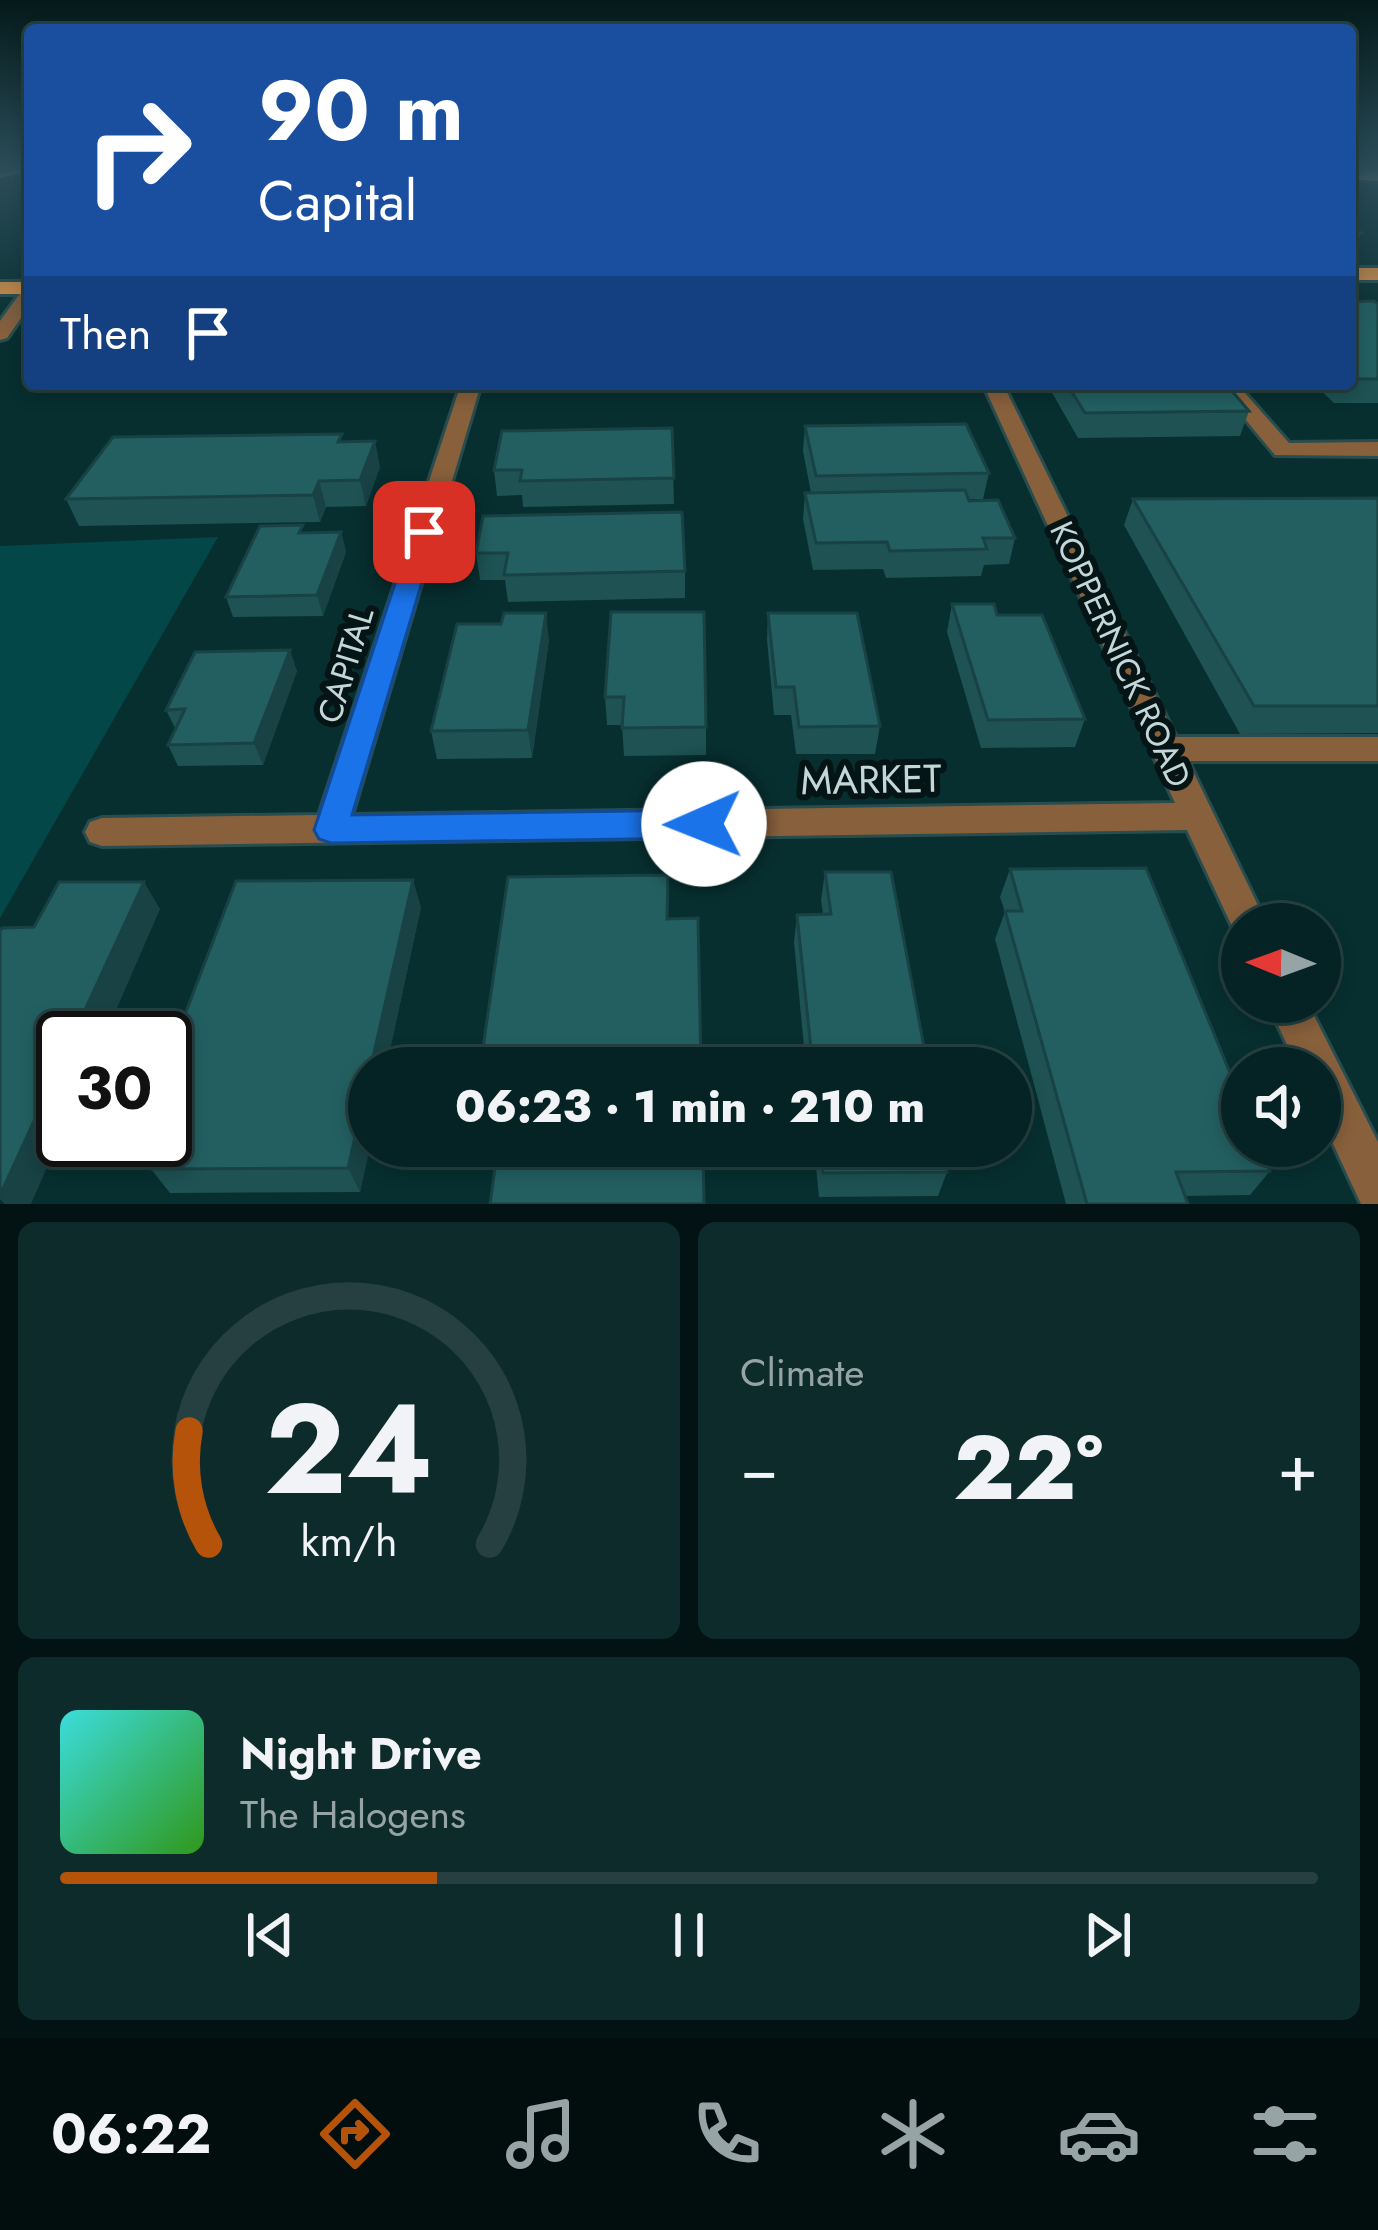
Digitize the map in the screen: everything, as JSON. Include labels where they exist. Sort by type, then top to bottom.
[{"type":"street","points":[[0,334],[24,299]]},
{"type":"street","name":"CAPITAL","points":[[331,830],[469,390]]},
{"type":"street","name":"KOPPERNICK ROAD","points":[[996,390],[1240,903]]},
{"type":"street","points":[[1231,390],[1283,450],[1378,449]]},
{"type":"street","points":[[1166,748],[1378,748]]},
{"type":"street","name":"MARKET","points":[[101,832],[1197,816]]},
{"type":"street","points":[[1341,1113],[1378,1190]]},
{"type":"shaded area","points":[[218,537],[0,918],[0,546]]},
{"type":"building","points":[[1356,302],[1378,304],[1378,379],[1356,379]]},
{"type":"building","points":[[1071,390],[1231,390],[1249,411],[1085,413]]},
{"type":"building","points":[[966,424],[989,473],[816,476],[805,426]]},
{"type":"building","points":[[672,428],[674,478],[520,481],[522,470],[494,470],[502,431]]},
{"type":"building","points":[[342,434],[338,442],[375,441],[360,480],[319,481],[313,495],[66,499],[113,437]]},
{"type":"building","points":[[965,490],[969,501],[998,500],[1015,538],[983,538],[987,549],[890,551],[887,542],[816,543],[805,493]]},
{"type":"building","points":[[1378,498],[1378,706],[1254,706],[1133,499]]},
{"type":"building","points":[[682,512],[685,571],[504,575],[508,553],[476,553],[483,516]]},
{"type":"building","points":[[303,525],[299,533],[341,532],[317,595],[226,597],[260,526]]},
{"type":"building","points":[[952,604],[994,604],[997,615],[1042,615],[1085,719],[988,720]]},
{"type":"building","points":[[611,612],[704,612],[706,727],[622,728],[624,697],[605,697]]},
{"type":"building","points":[[504,613],[546,613],[528,730],[431,731],[457,624],[501,624]]},
{"type":"building","points":[[768,613],[857,613],[880,726],[799,727],[794,687],[776,687]]},
{"type":"building","points":[[290,650],[254,743],[168,745],[185,709],[166,710],[195,652]]},
{"type":"building","points":[[1146,868],[1221,1051],[1221,1167],[1268,1167],[1270,1171],[1176,1172],[1188,1204],[1087,1204],[1005,911],[1022,911],[1010,869]]},
{"type":"building","points":[[825,872],[891,872],[924,1047],[811,1047],[797,915],[831,914]]},
{"type":"building","points":[[668,875],[667,919],[698,918],[701,1047],[483,1047],[508,877]]},
{"type":"building","points":[[413,880],[375,1047],[348,1047],[348,1168],[151,1169],[192,1167],[192,1011],[186,1011],[236,881]]},
{"type":"building","points":[[59,882],[144,882],[84,1011],[36,1011],[36,1117],[0,1195],[0,931],[34,927]]},
{"type":"building","points":[[495,1167],[703,1167],[704,1204],[490,1204]]},
{"type":"building","points":[[823,1167],[946,1167],[947,1172],[823,1173]]},
{"type":"route","points":[[424,532],[331,830],[704,824]]}]
